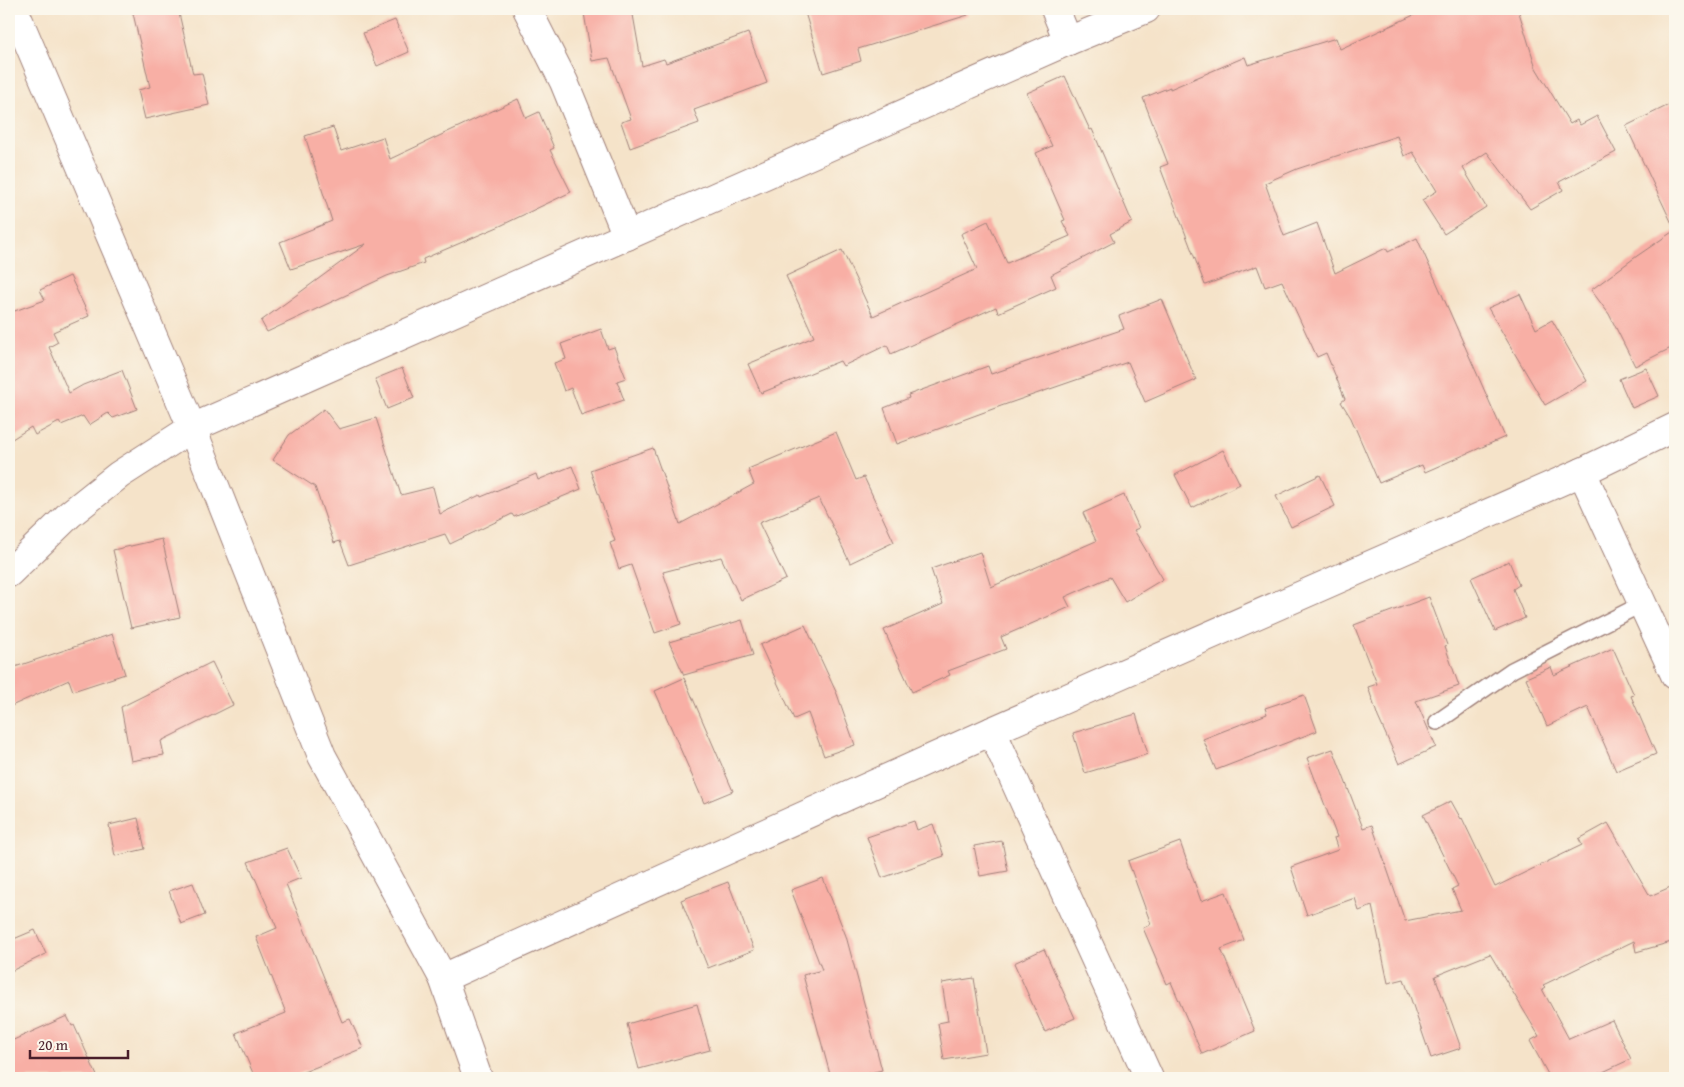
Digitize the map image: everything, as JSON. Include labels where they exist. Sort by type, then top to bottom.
[{"type":"street","points":[[14,9],[192,428],[322,756],[443,978],[478,1078]]},
{"type":"street","points":[[527,9],[564,82],[627,236]]},
{"type":"street","points":[[1055,9],[1068,41]]},
{"type":"street","points":[[9,573],[70,514],[119,475],[192,428],[1068,41],[1146,9]]},
{"type":"street","points":[[443,978],[992,731],[1582,472],[1675,427]]},
{"type":"street","points":[[1582,472],[1675,676]]},
{"type":"street","points":[[992,731],[1149,1078]]},
{"type":"lane","points":[[1437,722],[1512,670],[1642,604]]},
{"type":"building","points":[[132,9],[178,9],[193,74],[202,73],[209,105],[145,119],[138,90],[150,87]]},
{"type":"building","points":[[609,9],[632,9],[642,66],[664,59],[666,63],[748,33],[767,83],[694,110],[699,123],[630,148],[621,122],[631,119],[609,58],[592,61],[584,13]]},
{"type":"building","points":[[804,9],[967,9],[968,15],[858,49],[861,61],[823,73]]},
{"type":"building","points":[[1427,9],[1518,9],[1536,68],[1570,124],[1577,120],[1580,125],[1597,116],[1616,152],[1559,182],[1563,190],[1530,209],[1487,152],[1463,168],[1486,207],[1444,234],[1422,200],[1437,191],[1413,152],[1404,156],[1397,136],[1297,169],[1265,183],[1284,236],[1317,223],[1335,273],[1386,248],[1388,252],[1417,238],[1505,437],[1425,472],[1422,465],[1379,483],[1351,418],[1341,402],[1345,399],[1326,353],[1317,357],[1282,281],[1265,287],[1257,266],[1205,285],[1160,167],[1168,164],[1143,98],[1170,87],[1170,89],[1245,57],[1248,65],[1336,38],[1340,49]]},
{"type":"building","points":[[395,20],[409,52],[377,66],[363,33]]},
{"type":"building","points":[[1065,76],[1090,130],[1092,129],[1132,222],[1110,234],[1114,242],[1051,275],[1056,287],[998,313],[996,307],[891,354],[887,345],[843,366],[840,361],[761,393],[748,364],[814,337],[786,276],[842,250],[873,316],[977,269],[961,234],[988,221],[1007,263],[1070,236],[1062,221],[1065,220],[1036,153],[1052,146],[1027,93]]},
{"type":"building","points":[[518,99],[526,118],[539,112],[554,148],[550,150],[571,192],[500,226],[423,259],[424,263],[387,276],[267,332],[261,321],[366,244],[291,269],[280,242],[332,221],[305,136],[333,127],[341,151],[383,137],[390,159]]},
{"type":"building","points":[[1675,102],[1675,230],[1626,126]]},
{"type":"building","points":[[1675,230],[1675,346],[1635,366],[1609,314],[1591,290]]},
{"type":"building","points":[[70,276],[89,316],[53,332],[58,342],[49,347],[69,393],[83,385],[122,370],[137,409],[113,418],[108,413],[89,425],[83,416],[61,425],[59,422],[35,435],[31,427],[9,441],[9,313],[45,300],[40,290]]},
{"type":"building","points":[[1520,294],[1536,329],[1552,320],[1587,381],[1545,405],[1488,308]]},
{"type":"building","points":[[1162,299],[1196,380],[1145,402],[1128,362],[897,444],[884,408],[909,398],[908,395],[988,366],[991,374],[1124,329],[1119,316]]},
{"type":"building","points":[[601,329],[608,349],[614,347],[626,378],[617,381],[624,400],[581,415],[571,388],[564,391],[554,363],[566,359],[561,344]]},
{"type":"building","points":[[402,368],[414,398],[387,409],[375,379]]},
{"type":"building","points":[[1646,368],[1659,396],[1632,408],[1619,379]]},
{"type":"building","points":[[324,409],[339,429],[376,418],[401,495],[433,487],[440,514],[480,495],[481,497],[536,474],[538,480],[572,466],[581,489],[514,517],[512,514],[450,544],[445,534],[349,565],[340,541],[334,543],[315,487],[273,460],[289,435]]},
{"type":"building","points":[[836,432],[856,480],[864,477],[894,542],[850,563],[819,498],[759,523],[786,579],[741,600],[721,557],[663,572],[681,624],[655,633],[631,565],[619,569],[610,543],[615,541],[590,470],[653,448],[680,524],[754,484],[748,469]]},
{"type":"building","points":[[1223,450],[1240,484],[1192,508],[1175,475]]},
{"type":"building","points":[[1320,475],[1335,506],[1291,527],[1276,496]]},
{"type":"building","points":[[1124,495],[1139,528],[1134,530],[1163,579],[1125,602],[1110,577],[1065,597],[1070,607],[1001,637],[1006,649],[948,671],[950,675],[912,692],[884,630],[943,604],[931,569],[980,552],[991,587],[1096,541],[1083,513]]},
{"type":"building","points":[[162,539],[180,617],[131,628],[113,550]]},
{"type":"building","points":[[1509,561],[1519,585],[1513,589],[1525,618],[1495,631],[1471,578]]},
{"type":"building","points":[[1429,597],[1447,645],[1445,646],[1459,686],[1416,701],[1436,747],[1399,764],[1378,717],[1368,687],[1377,684],[1354,625]]},
{"type":"building","points":[[742,620],[753,655],[684,675],[669,642]]},
{"type":"building","points":[[805,625],[837,694],[855,745],[824,756],[808,713],[794,719],[760,645]]},
{"type":"building","points":[[112,634],[125,674],[73,691],[69,680],[9,707],[9,669]]},
{"type":"building","points":[[1613,648],[1634,695],[1631,696],[1656,754],[1616,771],[1588,707],[1547,726],[1526,678],[1551,667],[1554,675]]},
{"type":"building","points":[[212,662],[233,705],[161,741],[164,755],[131,761],[121,707]]},
{"type":"building","points":[[684,678],[733,791],[704,803],[655,691]]},
{"type":"building","points":[[1304,695],[1317,731],[1216,770],[1203,739],[1267,714],[1265,708]]},
{"type":"building","points":[[1136,714],[1148,754],[1085,773],[1073,733]]},
{"type":"building","points":[[1333,749],[1363,828],[1372,825],[1405,921],[1461,910],[1452,889],[1458,886],[1423,815],[1451,801],[1462,818],[1495,887],[1582,845],[1579,839],[1608,823],[1650,896],[1675,885],[1675,941],[1636,952],[1634,941],[1543,985],[1545,987],[1542,989],[1569,1039],[1612,1020],[1631,1059],[1590,1078],[1550,1078],[1530,1041],[1539,1036],[1490,954],[1435,976],[1461,1048],[1431,1058],[1404,979],[1388,983],[1372,906],[1359,911],[1355,898],[1307,915],[1291,867],[1338,850],[1334,838],[1337,837],[1307,758]]},
{"type":"building","points":[[138,818],[145,849],[115,856],[109,825]]},
{"type":"building","points":[[914,821],[917,830],[933,824],[944,856],[882,878],[867,837]]},
{"type":"building","points":[[1002,841],[1008,871],[980,876],[974,846]]},
{"type":"building","points":[[1180,842],[1201,901],[1226,892],[1244,940],[1221,949],[1255,1031],[1202,1054],[1171,982],[1167,984],[1143,928],[1151,924],[1128,861]]},
{"type":"building","points":[[287,848],[301,878],[286,884],[342,1022],[350,1019],[363,1048],[289,1078],[255,1078],[236,1033],[286,1013],[256,937],[277,928],[248,862]]},
{"type":"building","points":[[823,878],[846,936],[882,1070],[851,1078],[831,1078],[803,975],[822,970],[791,890]]},
{"type":"building","points":[[728,882],[754,950],[708,968],[681,900]]},
{"type":"building","points":[[193,883],[205,915],[181,924],[169,891]]},
{"type":"building","points":[[35,930],[46,954],[9,972],[9,941]]},
{"type":"building","points":[[1044,949],[1075,1018],[1045,1032],[1014,963]]},
{"type":"building","points":[[974,978],[986,1053],[944,1060],[938,1023],[948,1021],[942,983]]},
{"type":"building","points":[[697,1004],[710,1050],[639,1069],[627,1024]]},
{"type":"building","points":[[67,1016],[72,1026],[74,1025],[98,1078],[9,1078],[9,1042]]}]
